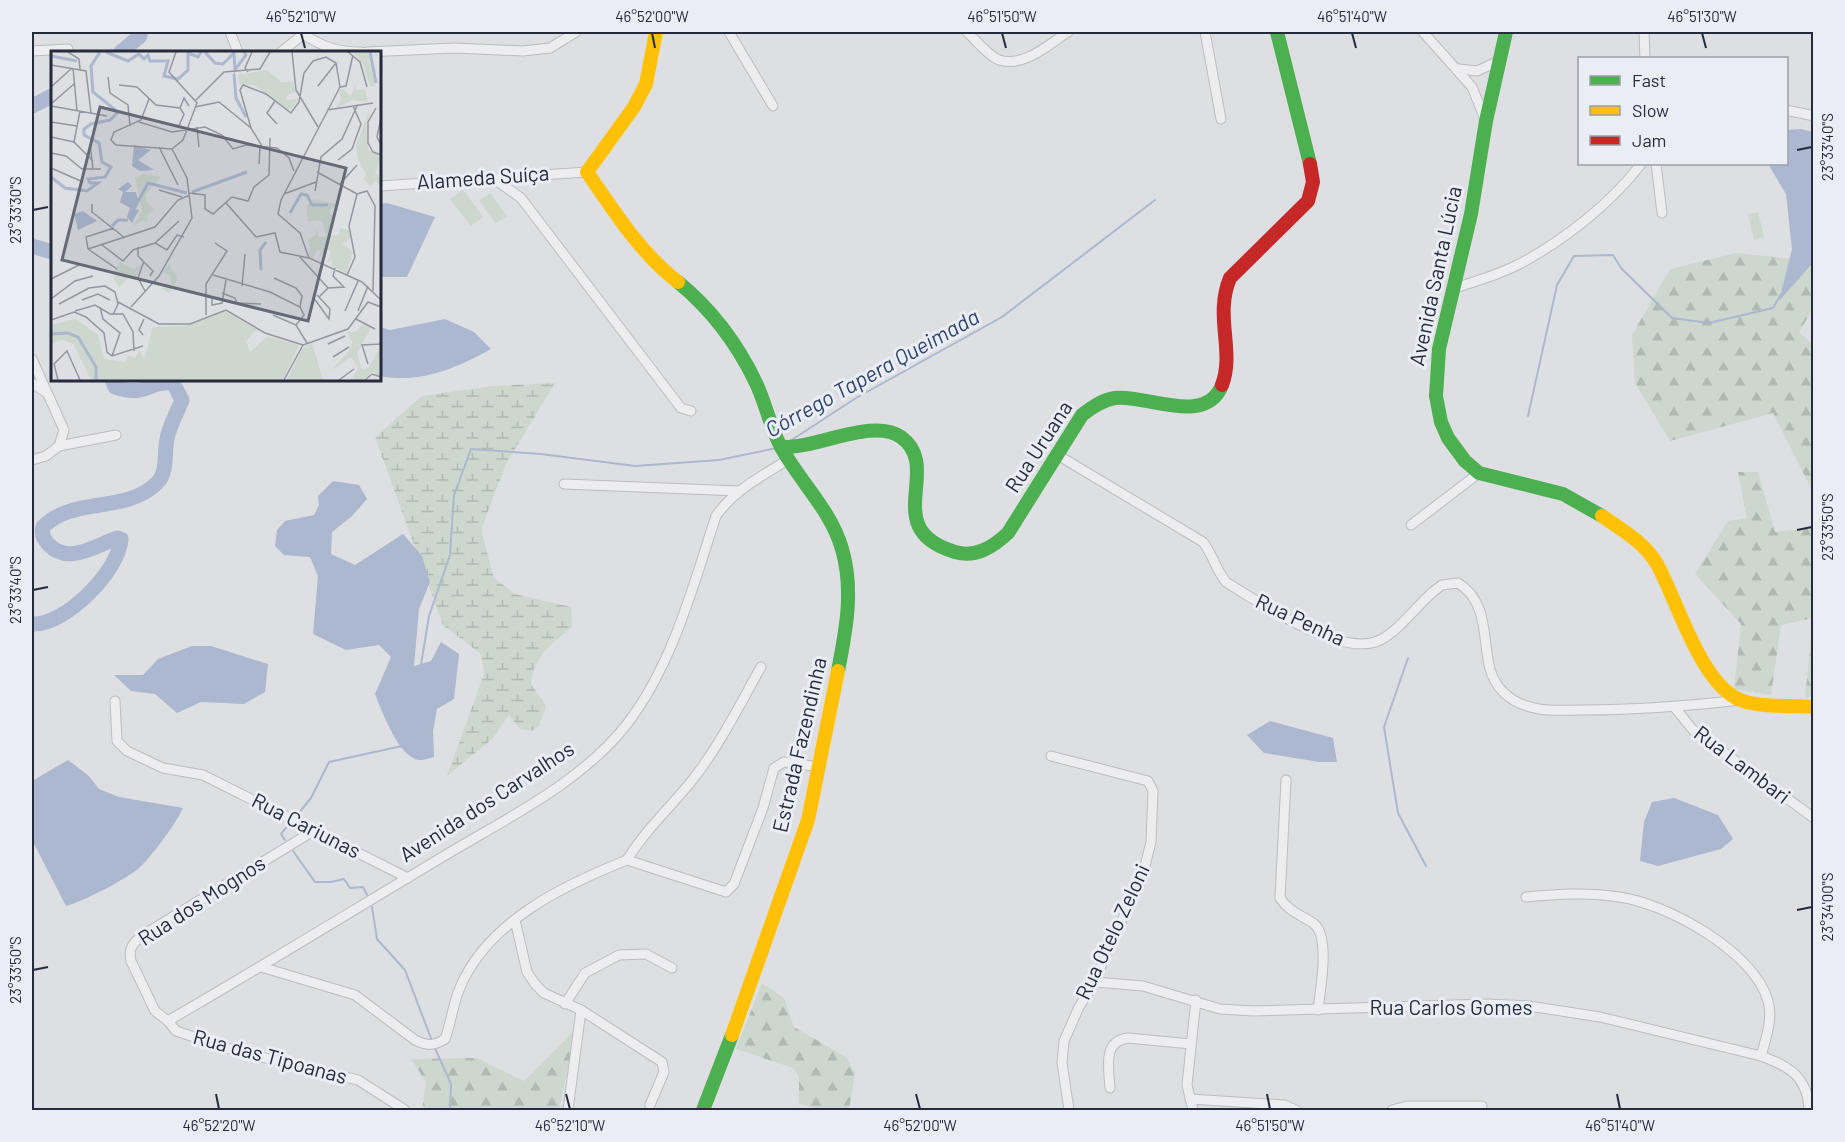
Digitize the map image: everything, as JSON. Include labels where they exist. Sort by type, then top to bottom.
[{"type":"street","points":[[230,32],[238,51]]},
{"type":"street","points":[[381,51],[455,48],[523,51],[550,48],[576,32]]},
{"type":"street","points":[[587,172],[634,107],[645,84],[656,32]]},
{"type":"street","points":[[729,32],[773,106]]},
{"type":"street","points":[[967,32],[999,60],[1014,61],[1030,57],[1068,32]]},
{"type":"street","points":[[1205,32],[1221,119]]},
{"type":"street","name":"Rua Uruana","points":[[783,450],[805,449],[873,428],[901,436],[910,444],[915,455],[916,470],[912,507],[919,531],[927,540],[967,554],[983,553],[996,546],[1008,532],[1082,415],[1101,399],[1114,396],[1177,405],[1197,405],[1214,398],[1223,385],[1225,291],[1230,279],[1308,201],[1313,182],[1312,166],[1277,32]]},
{"type":"street","points":[[1423,32],[1459,69],[1472,87],[1486,121]]},
{"type":"street","name":"Avenida Santa Lúcia","points":[[1479,473],[1465,461],[1448,438],[1437,406],[1438,355],[1471,214],[1486,121],[1506,32]]},
{"type":"street","points":[[1644,32],[1645,57]]},
{"type":"street","points":[[282,51],[304,33],[323,47],[337,51]]},
{"type":"street","points":[[32,51],[68,49]]},
{"type":"street","points":[[1459,69],[1477,71],[1499,61]]},
{"type":"street","points":[[1788,110],[1814,116]]},
{"type":"street","points":[[1452,289],[1504,271],[1547,248],[1613,195],[1640,165]]},
{"type":"street","points":[[1656,165],[1662,213]]},
{"type":"street","name":"Alameda Suíça","points":[[381,186],[587,172]]},
{"type":"street","name":"Estrada Fazendinha","points":[[587,172],[629,231],[662,270],[690,292],[712,314],[756,382],[783,450],[831,521],[842,548],[848,577],[848,619],[808,820],[713,1089],[703,1110]]},
{"type":"street","points":[[493,178],[520,198],[681,408],[691,411]]},
{"type":"street","points":[[32,359],[64,430],[59,446]]},
{"type":"street","points":[[32,383],[47,393]]},
{"type":"street","points":[[32,460],[46,456],[59,446],[116,435]]},
{"type":"street","name":"Avenida dos Carvalhos","points":[[168,1021],[408,878],[576,773],[602,752],[627,723],[651,687],[669,649],[716,516],[726,502],[783,450]]},
{"type":"street","name":"Rua Penha","points":[[1056,454],[1203,542],[1226,582],[1333,641],[1366,646],[1379,641],[1442,585],[1458,583],[1467,588],[1478,603],[1493,679],[1512,699],[1527,706],[1549,710],[1674,708],[1741,700]]},
{"type":"street","points":[[1411,525],[1479,473],[1563,494],[1595,511],[1634,538],[1656,562],[1703,663],[1723,687],[1741,700],[1814,707]]},
{"type":"street","points":[[564,484],[739,491]]},
{"type":"street","points":[[261,967],[355,995],[415,1040],[425,1045],[436,1045],[445,1039],[459,990],[484,951],[529,907],[627,860],[640,839],[659,820],[715,749],[761,667]]},
{"type":"street","name":"Rua Cariunas","points":[[115,701],[117,741],[127,751],[163,768],[203,775],[408,878]]},
{"type":"street","name":"Rua Lambari","points":[[1674,708],[1694,730],[1814,818]]},
{"type":"street","name":"Rua Otelo Zeloni","points":[[1051,756],[1148,781],[1152,786],[1151,842],[1147,864],[1095,982],[1079,1007],[1064,1041],[1062,1064],[1069,1110]]},
{"type":"street","points":[[627,860],[726,892],[734,884],[763,808],[774,768],[784,762],[799,762],[820,767]]},
{"type":"street","points":[[1286,780],[1280,898],[1286,907],[1316,925],[1321,935],[1323,952],[1318,1010]]},
{"type":"street","name":"Rua dos Mognos","points":[[168,1021],[155,1011],[131,961],[129,953],[133,943],[315,830]]},
{"type":"street","points":[[1526,897],[1575,892],[1621,897],[1659,908],[1708,936],[1744,964],[1759,979],[1765,992],[1770,1011],[1769,1027],[1761,1056]]},
{"type":"street","points":[[514,920],[527,972],[544,993],[581,1010],[662,1062],[664,1072],[650,1106]]},
{"type":"street","points":[[565,1004],[585,972],[619,955],[646,954],[672,968]]},
{"type":"street","name":"Rua Carlos Gomes","points":[[1095,982],[1143,987],[1196,1000],[1220,1009],[1318,1010],[1487,1004],[1529,1006],[1599,1017],[1761,1056],[1785,1065],[1798,1075],[1806,1088],[1809,1110]]},
{"type":"street","points":[[1193,1110],[1187,1085],[1196,1000]]},
{"type":"street","points":[[568,1110],[581,1010]]},
{"type":"street","name":"Rua das Tipoanas","points":[[168,1021],[176,1031],[192,1038],[358,1080],[405,1110]]},
{"type":"street","points":[[1110,1088],[1108,1056],[1112,1045],[1118,1040],[1128,1038],[1191,1044]]},
{"type":"street","points":[[1190,1099],[1284,1105],[1296,1110]]},
{"type":"street","points":[[1392,1110],[1407,1106],[1482,1106]]},
{"type":"green space","points":[[463,190],[483,217],[471,226],[450,199]]},
{"type":"green space","points":[[490,193],[507,216],[496,223],[479,201]]},
{"type":"green space","points":[[1758,212],[1764,237],[1754,240],[1748,214]]},
{"type":"green space","points":[[1736,253],[1813,261],[1813,309],[1799,332],[1813,344],[1813,492],[1773,413],[1670,441],[1635,383],[1632,335],[1670,269]]},
{"type":"green space","points":[[555,383],[506,464],[481,530],[494,578],[515,594],[571,607],[572,627],[545,651],[535,666],[531,684],[546,706],[539,726],[532,731],[520,729],[509,715],[492,739],[447,776],[484,674],[481,654],[443,625],[375,437],[422,396],[493,386]]},
{"type":"green space","points":[[1738,472],[1758,472],[1775,532],[1813,528],[1813,618],[1781,625],[1771,695],[1734,689],[1741,624],[1695,574],[1728,521],[1747,518]]},
{"type":"green space","points":[[1813,618],[1813,694],[1805,699]]},
{"type":"green space","points":[[762,983],[784,998],[794,1027],[846,1057],[855,1073],[849,1110],[824,1110],[799,1104],[799,1077],[793,1068],[736,1049]]},
{"type":"green space","points":[[576,1029],[559,1110],[422,1110],[426,1082],[411,1059],[477,1058],[524,1081]]},
{"type":"water","points":[[1801,129],[1813,132],[1813,257],[1810,266],[1779,301],[1792,249],[1786,194],[1769,165],[1788,165],[1788,130]]},
{"type":"water","points":[[387,203],[435,217],[407,277],[381,277],[381,204]]},
{"type":"water","points":[[445,319],[474,332],[491,349],[438,373],[409,378],[381,376],[381,327],[390,330]]},
{"type":"water","points":[[333,481],[359,485],[367,499],[351,517],[332,532],[331,554],[355,565],[403,534],[422,556],[430,582],[419,609],[414,666],[431,661],[441,642],[459,654],[454,699],[437,709],[433,731],[434,757],[420,760],[412,758],[405,752],[392,733],[382,711],[375,694],[391,657],[379,645],[346,650],[313,634],[318,576],[310,557],[284,555],[275,546],[277,530],[285,521],[314,515],[319,505],[318,496]]},
{"type":"water","points":[[192,646],[211,646],[268,664],[265,692],[244,704],[201,702],[177,713],[155,694],[131,691],[114,675],[143,675],[158,659]]},
{"type":"water","points":[[1270,721],[1333,738],[1337,762],[1319,762],[1264,753],[1247,735]]},
{"type":"water","points":[[68,760],[89,776],[99,789],[119,797],[183,808],[164,839],[140,867],[105,889],[66,906],[32,840],[32,781]]},
{"type":"water","points":[[1674,798],[1718,815],[1733,839],[1721,849],[1658,866],[1640,861],[1644,822],[1652,802]]},
{"type":"waterway","points":[[122,51],[140,36],[140,32]]},
{"type":"waterway","points":[[32,106],[51,96]]},
{"type":"waterway","name":"Córrego Tapera Queimada","points":[[790,441],[856,398],[1002,317],[1155,200]]},
{"type":"waterway","points":[[32,246],[51,252]]},
{"type":"waterway","points":[[1528,416],[1557,285],[1574,256],[1613,255],[1621,268],[1672,318],[1709,323],[1773,308],[1781,294]]},
{"type":"waterway","points":[[32,624],[60,616],[88,594],[111,566],[121,539],[118,538],[82,552],[65,553],[48,544],[43,536],[43,527],[55,517],[69,511],[130,499],[144,493],[157,483],[163,473],[168,434],[182,400],[173,383],[158,384],[134,391],[115,387],[112,381]]},
{"type":"waterway","name":"Córrego Tapera Queimada","points":[[421,665],[429,616],[450,555],[454,495],[471,449],[541,454],[635,466],[719,460],[777,448]]},
{"type":"waterway","points":[[1408,658],[1384,727],[1398,813],[1426,866]]},
{"type":"waterway","name":"Córrego Tapera Queimada","points":[[298,814],[311,798],[329,762],[402,746]]},
{"type":"waterway","name":"Córrego Tapera Queimada","points":[[285,840],[281,834],[289,824]]},
{"type":"waterway","name":"Córrego Tapera Queimada","points":[[293,851],[315,882],[344,879],[350,888],[363,887],[367,895]]},
{"type":"waterway","name":"Córrego Tapera Queimada","points":[[372,907],[377,939],[405,970],[432,1041]]},
{"type":"waterway","name":"Córrego Tapera Queimada","points":[[434,1046],[451,1084],[450,1110]]},
{"type":"traffic: fast","points":[[1277,32],[1310,164]]},
{"type":"traffic: fast","points":[[1506,32],[1486,121],[1471,214],[1439,349],[1436,396],[1441,422],[1448,438],[1465,461],[1479,473],[1563,494],[1602,516]]},
{"type":"traffic: fast","points":[[678,282],[723,328],[741,355],[759,391],[781,447],[823,509],[837,535],[846,564],[848,580],[848,610],[838,671]]},
{"type":"traffic: fast","points":[[781,447],[876,430],[901,437],[913,450],[917,465],[915,514],[920,529],[932,542],[955,552],[970,554],[990,547],[1008,533],[1082,415],[1093,407],[1115,398],[1189,407],[1203,404],[1214,397],[1222,385]]},
{"type":"traffic: fast","points":[[703,1110],[732,1035]]},
{"type":"traffic: slow","points":[[656,32],[646,84],[634,107],[587,172],[640,245],[664,271],[678,282]]},
{"type":"traffic: slow","points":[[1602,516],[1632,537],[1652,556],[1665,579],[1701,659],[1726,691],[1748,703],[1814,707]]},
{"type":"traffic: slow","points":[[732,1035],[808,820],[838,671]]},
{"type":"traffic: jam","points":[[1222,385],[1226,359],[1224,306],[1230,278],[1308,201],[1313,182],[1310,164]]}]
